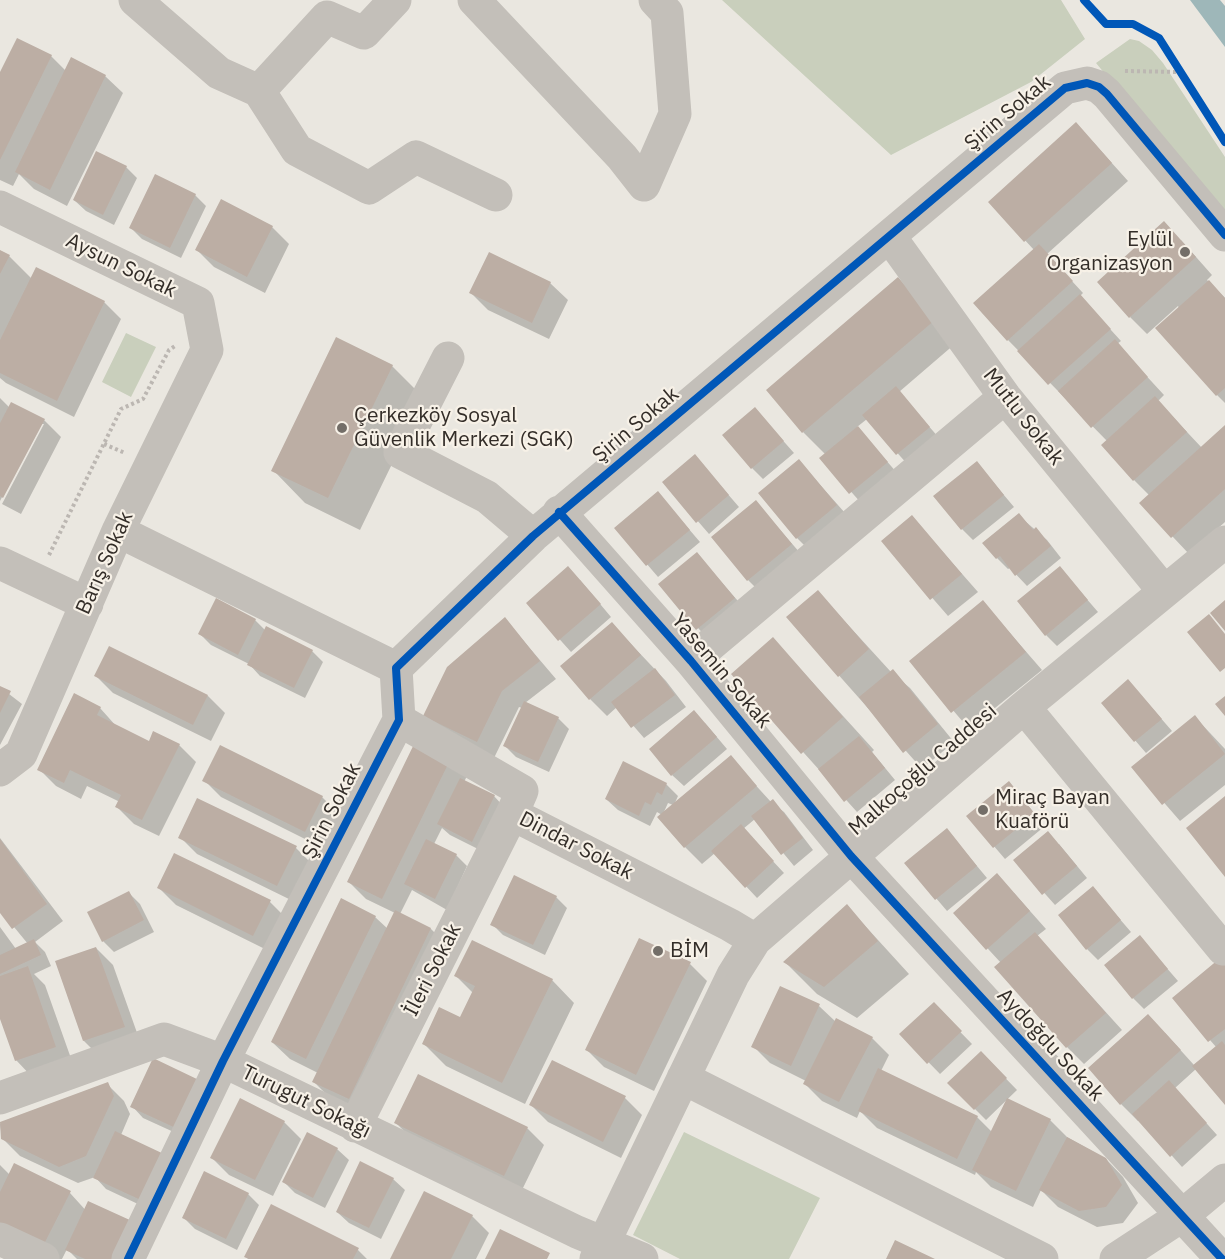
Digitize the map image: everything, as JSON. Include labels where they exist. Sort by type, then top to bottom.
[{"type":"street","points":[[135,0],[219,73],[260,91],[297,150],[369,188],[416,157],[496,195]]},
{"type":"street","points":[[260,91],[327,17],[364,33],[395,0]]},
{"type":"street","points":[[474,0],[622,157],[644,185],[675,114],[667,13],[655,0]]},
{"type":"street","name":"Şirin Sokak","points":[[396,668],[559,512],[890,237],[1065,88],[1087,82],[1099,87],[1107,94],[1225,235]]},
{"type":"street","name":"Aysun Sokak","points":[[0,207],[198,303],[205,341]]},
{"type":"street","name":"Mutlu Sokak","points":[[890,237],[1005,397],[1163,590]]},
{"type":"street","name":"Barış Sokak","points":[[0,770],[21,754],[118,531],[205,341]]},
{"type":"street","points":[[448,358],[400,452],[487,497],[533,536]]},
{"type":"street","points":[[691,661],[1005,397]]},
{"type":"street","name":"Yasemin Sokak","points":[[559,512],[691,661],[850,856]]},
{"type":"street","points":[[118,531],[396,668],[399,720]]},
{"type":"street","name":"Malkoçoğlu Caddesi","points":[[600,1251],[733,975],[755,940],[1024,707],[1163,590],[1225,542]]},
{"type":"street","points":[[0,563],[87,604]]},
{"type":"street","points":[[1024,707],[1223,949]]},
{"type":"street","name":"Şirin Sokak","points":[[139,1255],[223,1061],[399,720]]},
{"type":"street","name":"Dindar Sokak","points":[[399,720],[522,791],[512,814],[730,925],[755,940]]},
{"type":"street","name":"İleri Sokak","points":[[355,1126],[512,814]]},
{"type":"street","name":"Aydoğdu Sokak","points":[[850,856],[1222,1259]]},
{"type":"street","name":"Turugut Sokağı","points":[[0,1098],[164,1039],[223,1061],[600,1251],[642,1259]]},
{"type":"street","points":[[683,1078],[1042,1259]]},
{"type":"street","points":[[1116,1259],[1183,1215],[1225,1180]]},
{"type":"street","points":[[0,1239],[43,1259]]},
{"type":"path","points":[[1124,71],[1178,72]]},
{"type":"path","points":[[37,580],[121,409],[143,399],[169,350],[205,341]]},
{"type":"green space","points":[[722,0],[1061,0],[1085,39],[1031,82],[891,155]]},
{"type":"green space","points":[[1130,39],[1139,41],[1152,50],[1163,63],[1225,157],[1225,220],[1096,63]]},
{"type":"green space","points":[[126,333],[156,347],[131,397],[102,382]]},
{"type":"green space","points":[[684,1132],[820,1198],[789,1259],[680,1259],[633,1235]]},
{"type":"water","points":[[1190,0],[1220,0],[1225,6],[1225,47]]},
{"type":"building","points":[[17,38],[52,55],[0,160],[0,72]]},
{"type":"building","points":[[71,57],[106,75],[50,190],[15,172]]},
{"type":"building","points":[[1076,122],[1112,163],[1024,242],[988,202]]},
{"type":"building","points":[[96,151],[127,166],[103,215],[73,200]]},
{"type":"building","points":[[155,174],[196,194],[170,248],[129,228]]},
{"type":"building","points":[[221,199],[273,226],[247,277],[195,250]]},
{"type":"building","points":[[1164,221],[1196,257],[1129,318],[1097,282]]},
{"type":"building","points":[[1039,244],[1073,281],[1007,341],[973,303]]},
{"type":"building","points":[[0,250],[10,255],[0,274]]},
{"type":"building","points":[[489,252],[551,282],[532,323],[469,293]]},
{"type":"building","points":[[36,267],[105,301],[57,401],[0,373],[0,340]]},
{"type":"building","points":[[898,277],[935,320],[802,433],[766,390]]},
{"type":"building","points":[[1209,280],[1225,298],[1225,388],[1216,396],[1155,328]]},
{"type":"building","points":[[1080,294],[1111,329],[1048,385],[1017,351]]},
{"type":"building","points":[[336,337],[393,365],[328,498],[271,471]]},
{"type":"building","points":[[1115,339],[1148,377],[1091,428],[1058,391]]},
{"type":"building","points":[[896,386],[930,427],[896,455],[862,415]]},
{"type":"building","points":[[1155,396],[1187,432],[1133,481],[1101,445]]},
{"type":"building","points":[[11,402],[45,419],[3,498],[0,496],[0,423]]},
{"type":"building","points":[[755,407],[784,441],[751,469],[722,435]]},
{"type":"building","points":[[1225,425],[1225,489],[1171,538],[1139,503]]},
{"type":"building","points":[[858,426],[888,462],[849,494],[819,458]]},
{"type":"building","points":[[695,454],[729,495],[696,523],[662,482]]},
{"type":"building","points":[[799,459],[837,505],[796,539],[758,493]]},
{"type":"building","points":[[977,461],[1004,495],[961,530],[933,496]]},
{"type":"building","points":[[658,491],[690,530],[646,566],[614,528]]},
{"type":"building","points":[[756,500],[792,544],[747,581],[711,537]]},
{"type":"building","points":[[1019,513],[1033,530],[1036,527],[1051,546],[1015,576],[1000,556],[996,559],[982,543]]},
{"type":"building","points":[[912,515],[962,574],[930,600],[881,541]]},
{"type":"building","points":[[697,552],[735,598],[696,630],[658,584]]},
{"type":"building","points":[[568,566],[601,604],[558,641],[526,603]]},
{"type":"building","points":[[1060,566],[1088,600],[1045,636],[1017,601]]},
{"type":"building","points":[[818,590],[869,649],[838,677],[786,617]]},
{"type":"building","points":[[216,598],[256,619],[238,655],[198,634]]},
{"type":"building","points":[[983,600],[1026,652],[951,713],[909,661]]},
{"type":"building","points":[[1225,600],[1225,631],[1210,613]]},
{"type":"building","points":[[1209,614],[1225,634],[1225,668],[1220,672],[1187,632]]},
{"type":"building","points":[[505,617],[540,661],[502,691],[477,742],[423,716],[447,667]]},
{"type":"building","points":[[612,622],[641,655],[589,700],[560,666]]},
{"type":"building","points":[[266,626],[313,650],[294,688],[247,665]]},
{"type":"building","points":[[773,637],[843,717],[801,754],[731,674]]},
{"type":"building","points":[[109,646],[208,695],[193,725],[94,676]]},
{"type":"building","points":[[655,668],[675,695],[631,728],[611,702]]},
{"type":"building","points":[[893,669],[938,724],[903,753],[859,697]]},
{"type":"building","points":[[1128,679],[1162,719],[1134,742],[1101,703]]},
{"type":"building","points":[[0,686],[11,691],[0,713]]},
{"type":"building","points":[[74,693],[101,707],[97,715],[149,741],[153,731],[180,744],[142,820],[115,807],[121,795],[70,770],[64,783],[37,770]]},
{"type":"building","points":[[1225,696],[1225,716],[1215,704]]},
{"type":"building","points":[[524,701],[559,717],[538,762],[503,746]]},
{"type":"building","points":[[694,710],[717,737],[671,776],[649,749]]},
{"type":"building","points":[[1195,715],[1225,754],[1162,805],[1131,767]]},
{"type":"building","points":[[859,736],[885,768],[844,802],[818,769]]},
{"type":"building","points":[[417,738],[452,756],[382,899],[347,882]]},
{"type":"building","points":[[220,745],[323,796],[305,832],[202,781]]},
{"type":"building","points":[[731,755],[757,786],[684,848],[657,817]]},
{"type":"building","points":[[623,761],[667,783],[662,795],[657,792],[651,805],[645,802],[639,816],[605,799]]},
{"type":"building","points":[[460,778],[495,795],[472,842],[437,824]]},
{"type":"building","points":[[1009,781],[1035,814],[993,848],[966,816]]},
{"type":"building","points":[[1225,796],[1225,877],[1186,828]]},
{"type":"building","points":[[197,798],[297,846],[277,886],[178,838]]},
{"type":"building","points":[[773,799],[803,838],[781,855],[751,816]]},
{"type":"building","points":[[741,824],[774,861],[745,888],[711,851]]},
{"type":"building","points":[[947,828],[977,866],[935,900],[904,863]]},
{"type":"building","points":[[1048,831],[1077,866],[1042,895],[1013,860]]},
{"type":"building","points":[[0,839],[47,904],[12,929],[0,913]]},
{"type":"building","points":[[426,839],[457,854],[435,899],[404,884]]},
{"type":"building","points":[[174,853],[271,900],[253,936],[157,888]]},
{"type":"building","points":[[997,873],[1030,911],[986,950],[953,913]]},
{"type":"building","points":[[514,875],[557,896],[533,945],[490,925]]},
{"type":"building","points":[[1093,886],[1121,920],[1086,950],[1058,915]]},
{"type":"building","points":[[129,891],[144,920],[102,942],[87,912]]},
{"type":"building","points":[[341,898],[376,916],[306,1059],[271,1042]]},
{"type":"building","points":[[847,904],[878,941],[824,987],[783,962]]},
{"type":"building","points":[[395,910],[431,928],[349,1099],[312,1082]]},
{"type":"building","points":[[1035,932],[1106,1013],[1066,1048],[994,967]]},
{"type":"building","points":[[1140,935],[1168,969],[1132,999],[1104,965]]},
{"type":"building","points":[[639,938],[691,962],[636,1075],[585,1050]]},
{"type":"building","points":[[34,939],[41,955],[0,974],[0,955]]},
{"type":"building","points":[[472,940],[553,979],[502,1083],[422,1044],[439,1007],[460,1017],[475,986],[454,976]]},
{"type":"building","points":[[96,947],[125,1027],[83,1041],[55,961]]},
{"type":"building","points":[[1225,954],[1225,1029],[1208,1042],[1172,998]]},
{"type":"building","points":[[28,966],[56,1047],[15,1061],[0,1019],[0,976]]},
{"type":"building","points":[[780,986],[820,1004],[791,1066],[751,1047]]},
{"type":"building","points":[[934,1002],[962,1031],[927,1064],[899,1034]]},
{"type":"building","points":[[1148,1014],[1181,1050],[1120,1105],[1088,1068]]},
{"type":"building","points":[[836,1018],[873,1037],[839,1102],[803,1084]]},
{"type":"building","points":[[1222,1041],[1225,1045],[1225,1105],[1192,1066]]},
{"type":"building","points":[[981,1051],[1007,1078],[974,1110],[947,1083]]},
{"type":"building","points":[[153,1058],[201,1081],[178,1129],[130,1107]]},
{"type":"building","points":[[552,1060],[626,1096],[603,1142],[529,1105]]},
{"type":"building","points":[[878,1068],[978,1116],[957,1159],[858,1111]]},
{"type":"building","points":[[418,1074],[528,1127],[504,1176],[394,1123]]},
{"type":"building","points":[[1169,1080],[1207,1123],[1170,1157],[1132,1114]]},
{"type":"building","points":[[108,1082],[114,1096],[86,1156],[59,1167],[1,1139],[0,1122]]},
{"type":"building","points":[[240,1098],[285,1121],[255,1180],[210,1158]]},
{"type":"building","points":[[1007,1098],[1051,1119],[1016,1191],[972,1170]]},
{"type":"building","points":[[115,1131],[166,1155],[143,1201],[93,1178]]},
{"type":"building","points":[[307,1132],[338,1148],[313,1198],[282,1182]]},
{"type":"building","points":[[1067,1137],[1106,1158],[1122,1185],[1106,1207],[1079,1211],[1039,1190]]},
{"type":"building","points":[[360,1161],[394,1178],[369,1228],[336,1212]]},
{"type":"building","points":[[14,1163],[71,1191],[42,1248],[0,1226],[0,1192]]},
{"type":"building","points":[[204,1171],[249,1193],[226,1239],[182,1218]]},
{"type":"building","points":[[424,1191],[473,1215],[451,1259],[390,1259]]},
{"type":"building","points":[[88,1201],[132,1221],[114,1259],[85,1259],[65,1250]]},
{"type":"building","points":[[271,1204],[359,1248],[353,1259],[249,1259],[244,1257]]},
{"type":"building","points":[[500,1229],[550,1253],[547,1259],[485,1259]]},
{"type":"building","points":[[895,1240],[935,1259],[886,1259]]},
{"type":"cycle path","points":[[1084,0],[1106,24],[1133,24],[1159,38],[1225,142]]},
{"type":"cycle path","points":[[128,1259],[223,1061],[399,720],[396,668],[533,536],[1065,88],[1087,83],[1099,87],[1107,94],[1225,235]]},
{"type":"cycle path","points":[[559,512],[691,661],[851,856],[1222,1259]]},
{"type":"place","name":"Eylül Organizasyon","points":[[1185,252]]},
{"type":"place","name":"Çerkezköy Sosyal Güvenlik Merkezi (SGK)","points":[[342,428]]},
{"type":"place","name":"Miraç Bayan Kuaförü","points":[[983,810]]},
{"type":"place","name":"BİM","points":[[658,951]]}]
